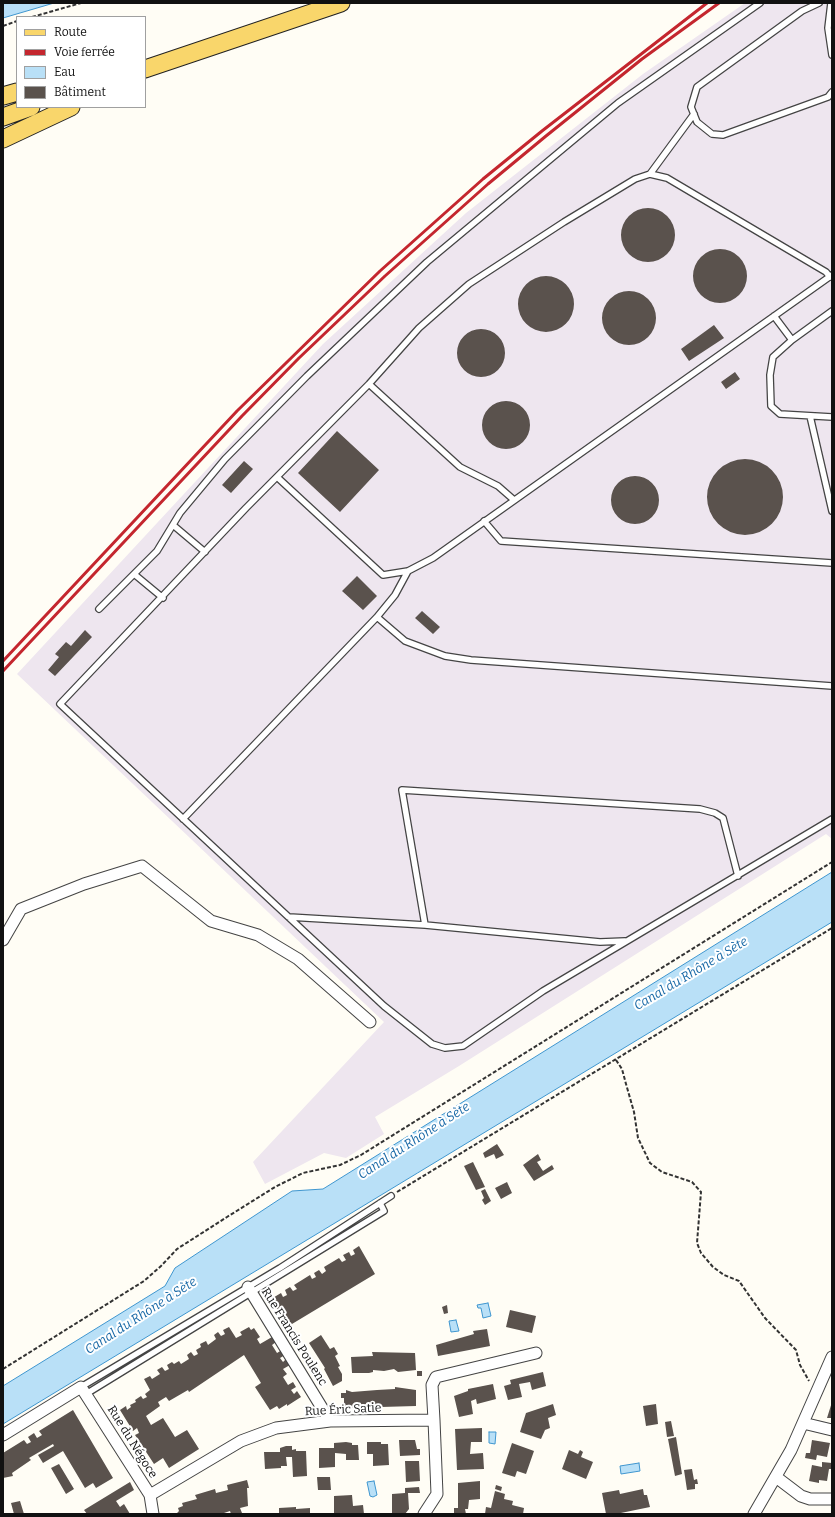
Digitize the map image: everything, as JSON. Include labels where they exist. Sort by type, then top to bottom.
[{"type":"main road","points":[[146,69],[342,3]]},
{"type":"main road","points":[[146,58],[159,54],[176,58]]},
{"type":"main road","points":[[3,96],[16,92]]},
{"type":"main road","points":[[3,117],[29,108]]},
{"type":"main road","points":[[3,139],[69,108]]},
{"type":"street","points":[[3,940],[21,909],[84,884],[142,866],[211,921],[258,935],[298,959],[370,1022]]},
{"type":"street","name":"Rue Francis Poulenc","points":[[250,1290],[330,1421]]},
{"type":"street","points":[[424,1514],[437,1494],[432,1385],[436,1377],[536,1353]]},
{"type":"street","points":[[754,1514],[776,1477],[803,1423],[832,1357]]},
{"type":"street","points":[[3,1435],[84,1391]]},
{"type":"street","name":"Rue du Négoce","points":[[84,1391],[150,1495],[153,1514]]},
{"type":"street","name":"Rue Éric Satie","points":[[150,1495],[241,1441],[276,1428],[330,1421],[434,1420]]},
{"type":"street","points":[[803,1423],[832,1430]]},
{"type":"street","points":[[776,1477],[805,1498],[832,1498]]},
{"type":"lane","points":[[98,610],[157,550],[180,513],[225,459],[306,376],[427,262],[618,103],[760,3]]},
{"type":"lane","points":[[819,3],[802,11],[697,87],[691,107],[697,122],[712,134],[723,134],[828,97],[832,92]]},
{"type":"lane","points":[[831,3],[828,28],[832,55]]},
{"type":"lane","points":[[650,174],[694,114]]},
{"type":"lane","points":[[277,477],[382,575],[408,571],[433,558],[831,276],[826,272],[667,178],[650,174],[636,179],[571,218],[469,284],[419,328],[369,384],[277,477],[163,598],[60,704],[384,1006],[432,1044],[445,1048],[463,1046],[543,991],[832,819]]},
{"type":"lane","points":[[832,311],[792,340],[773,357],[770,375],[771,406],[780,414],[832,417]]},
{"type":"lane","points":[[774,316],[792,340]]},
{"type":"lane","points":[[369,384],[460,467],[498,486],[514,500]]},
{"type":"lane","points":[[810,416],[832,511]]},
{"type":"lane","points":[[484,521],[500,541],[832,563]]},
{"type":"lane","points":[[172,525],[205,552]]},
{"type":"lane","points":[[183,819],[377,617],[395,595],[408,571]]},
{"type":"lane","points":[[134,574],[163,598]]},
{"type":"lane","points":[[377,617],[405,640],[445,656],[471,660],[832,686]]},
{"type":"lane","points":[[425,926],[402,790],[700,809],[715,813],[723,818],[738,876]]},
{"type":"lane","points":[[289,917],[425,926],[600,942],[627,941]]},
{"type":"lane","points":[[250,1290],[391,1196]]},
{"type":"lane","points":[[84,1391],[250,1290],[384,1211],[380,1203]]},
{"type":"path","points":[[36,16],[81,3]]},
{"type":"path","points":[[3,26],[16,22]]},
{"type":"path","points":[[3,1369],[144,1281],[177,1249],[239,1209],[303,1173],[340,1165],[361,1155],[832,862]]},
{"type":"path","points":[[391,1196],[832,928]]},
{"type":"path","points":[[616,1060],[622,1069],[634,1112],[638,1138],[650,1163],[662,1172],[692,1182],[701,1192],[697,1242],[701,1253],[713,1267],[724,1275],[739,1281],[765,1318],[796,1350],[800,1365],[816,1392]]},
{"type":"shaded area","points":[[745,3],[832,3],[832,839],[826,834],[459,1066],[375,1117],[384,1134],[346,1158],[324,1153],[265,1184],[253,1162],[384,1022],[17,674],[323,344],[466,213],[643,74]]},
{"type":"water","points":[[3,3],[54,3],[3,18]]},
{"type":"water","name":"Canal du Rhône à Sète","points":[[832,872],[832,922],[3,1424],[3,1386],[165,1286],[175,1268],[292,1191],[323,1189]]},
{"type":"water","points":[[488,1303],[491,1316],[483,1318],[481,1308],[478,1308],[477,1305]]},
{"type":"water","points":[[456,1320],[459,1331],[451,1332],[449,1321]]},
{"type":"water","points":[[489,1432],[496,1432],[495,1444],[489,1443]]},
{"type":"water","points":[[639,1463],[640,1471],[621,1474],[620,1466]]},
{"type":"water","points":[[374,1481],[377,1495],[373,1497],[370,1496],[367,1482]]},
{"type":"building","points":[[643,208],[653,208],[663,212],[671,220],[675,230],[675,240],[671,250],[663,258],[653,262],[643,262],[633,258],[625,250],[621,240],[621,230],[625,220],[633,212]]},
{"type":"building","points":[[715,249],[725,249],[735,253],[743,261],[747,271],[747,281],[743,291],[735,299],[725,303],[715,303],[705,299],[697,291],[693,281],[693,271],[697,261],[705,253]]},
{"type":"building","points":[[546,276],[557,278],[566,284],[572,293],[574,304],[572,315],[566,324],[557,330],[546,332],[535,330],[526,324],[520,315],[518,304],[520,293],[526,284],[535,278]]},
{"type":"building","points":[[624,291],[634,291],[644,295],[652,303],[656,313],[656,323],[652,333],[644,341],[634,345],[624,345],[614,341],[606,333],[602,323],[602,313],[606,303],[614,295]]},
{"type":"building","points":[[714,325],[724,338],[689,361],[681,349]]},
{"type":"building","points":[[476,329],[486,329],[495,333],[501,339],[505,348],[505,358],[501,367],[495,373],[486,377],[476,377],[467,373],[461,367],[457,358],[457,348],[461,339],[467,333]]},
{"type":"building","points":[[735,372],[740,379],[726,389],[721,382]]},
{"type":"building","points":[[501,401],[511,401],[520,405],[526,411],[529,416],[529,434],[520,445],[511,449],[501,449],[492,445],[486,439],[482,430],[482,420],[486,411],[492,405]]},
{"type":"building","points":[[337,431],[379,470],[340,512],[298,473]]},
{"type":"building","points":[[745,459],[759,462],[772,470],[780,483],[783,497],[780,511],[772,524],[759,532],[745,535],[731,532],[718,524],[710,511],[707,497],[710,483],[718,470],[731,462]]},
{"type":"building","points":[[244,461],[253,469],[231,493],[222,485]]},
{"type":"building","points":[[630,476],[640,476],[649,480],[655,486],[658,491],[658,509],[649,520],[640,524],[630,524],[621,520],[615,514],[611,505],[611,495],[615,486],[621,480]]},
{"type":"building","points":[[357,576],[377,596],[363,610],[342,591]]},
{"type":"building","points":[[422,611],[440,627],[433,634],[415,618]]},
{"type":"building","points":[[85,630],[92,637],[55,676],[48,670],[59,657],[55,654],[66,642],[71,646]]},
{"type":"building","points":[[497,1144],[504,1155],[496,1159],[494,1154],[485,1158],[483,1153]]},
{"type":"building","points":[[538,1154],[541,1160],[537,1162],[543,1171],[552,1165],[554,1169],[534,1181],[523,1165]]},
{"type":"building","points":[[473,1162],[485,1187],[476,1190],[464,1166]]},
{"type":"building","points":[[507,1182],[512,1193],[501,1199],[495,1188]]},
{"type":"building","points":[[485,1189],[491,1201],[485,1205],[482,1200],[484,1198],[481,1191]]},
{"type":"building","points":[[359,1246],[375,1274],[287,1327],[271,1299],[281,1293],[283,1297],[287,1295],[285,1290],[290,1287],[293,1291],[297,1289],[294,1285],[310,1275],[312,1279],[316,1277],[314,1273],[319,1270],[322,1274],[326,1271],[324,1267],[339,1258],[342,1262],[346,1260],[343,1255],[349,1252],[351,1256],[355,1254],[353,1250]]},
{"type":"building","points":[[447,1305],[448,1313],[444,1314],[442,1307]]},
{"type":"building","points":[[510,1310],[536,1316],[532,1333],[506,1327]]},
{"type":"building","points":[[229,1327],[236,1338],[242,1335],[240,1332],[249,1327],[251,1330],[254,1328],[260,1337],[257,1339],[260,1344],[272,1337],[276,1342],[272,1345],[277,1353],[282,1350],[285,1355],[280,1358],[283,1362],[286,1359],[290,1365],[283,1369],[287,1374],[283,1377],[288,1385],[293,1382],[296,1387],[291,1390],[294,1394],[297,1391],[301,1397],[287,1406],[287,1404],[279,1409],[277,1406],[270,1410],[255,1387],[261,1383],[244,1355],[189,1392],[188,1390],[169,1401],[166,1397],[158,1402],[160,1406],[146,1416],[151,1425],[163,1418],[175,1437],[187,1430],[199,1449],[169,1468],[163,1458],[154,1464],[135,1435],[139,1433],[137,1428],[133,1431],[120,1410],[126,1406],[127,1410],[131,1407],[130,1405],[136,1402],[135,1400],[141,1396],[143,1399],[147,1397],[145,1394],[150,1390],[144,1379],[150,1376],[152,1379],[160,1374],[157,1370],[162,1367],[165,1371],[169,1369],[167,1365],[172,1362],[174,1364],[179,1361],[181,1364],[189,1359],[187,1355],[191,1352],[194,1356],[198,1354],[196,1350],[201,1347],[200,1344],[206,1341],[208,1345],[216,1339],[214,1335],[218,1332],[221,1336],[225,1334],[223,1330]]},
{"type":"building","points":[[487,1329],[490,1346],[438,1356],[436,1345],[474,1334],[473,1331]]},
{"type":"building","points":[[321,1335],[330,1349],[334,1347],[338,1354],[335,1356],[340,1366],[338,1367],[342,1374],[342,1381],[333,1386],[324,1369],[325,1368],[309,1343]]},
{"type":"building","points":[[372,1352],[415,1353],[416,1370],[398,1372],[394,1369],[384,1371],[373,1370],[373,1372],[369,1373],[352,1373],[351,1357],[373,1356]]},
{"type":"building","points":[[417,1371],[422,1371],[422,1376],[417,1376]]},
{"type":"building","points":[[543,1372],[546,1386],[532,1390],[530,1382],[519,1384],[522,1397],[508,1400],[504,1386],[511,1384],[510,1380]]},
{"type":"building","points":[[493,1384],[496,1399],[477,1404],[476,1399],[471,1401],[473,1414],[459,1417],[454,1396],[468,1391],[468,1389]]},
{"type":"building","points":[[395,1387],[416,1390],[416,1406],[346,1408],[344,1398],[341,1398],[341,1393],[346,1393],[346,1390],[352,1392],[395,1389]]},
{"type":"building","points":[[832,1402],[832,1418],[827,1418]]},
{"type":"building","points":[[553,1404],[556,1415],[548,1418],[550,1428],[545,1430],[541,1439],[520,1432],[526,1413]]},
{"type":"building","points":[[656,1404],[658,1424],[646,1426],[643,1406]]},
{"type":"building","points":[[73,1410],[113,1478],[96,1488],[93,1483],[85,1488],[63,1451],[43,1463],[38,1455],[54,1446],[53,1444],[29,1458],[31,1460],[12,1473],[13,1476],[3,1478],[3,1453],[24,1440],[27,1444],[31,1442],[28,1437],[34,1433],[37,1438],[42,1435],[39,1431]]},
{"type":"building","points":[[671,1421],[674,1436],[667,1437],[665,1422]]},
{"type":"building","points":[[482,1428],[482,1442],[471,1442],[470,1454],[483,1453],[484,1469],[457,1470],[455,1429]]},
{"type":"building","points":[[676,1437],[682,1474],[675,1476],[668,1439]]},
{"type":"building","points":[[399,1440],[415,1440],[417,1449],[420,1449],[420,1455],[400,1456]]},
{"type":"building","points":[[812,1440],[830,1443],[827,1457],[817,1455],[816,1460],[805,1458],[806,1453],[810,1453]]},
{"type":"building","points":[[367,1442],[381,1442],[381,1444],[388,1444],[389,1465],[373,1466],[373,1454],[367,1454]]},
{"type":"building","points":[[334,1443],[352,1443],[352,1445],[358,1445],[359,1460],[346,1460],[346,1454],[335,1453],[335,1467],[319,1468],[319,1448],[334,1448]]},
{"type":"building","points":[[512,1443],[534,1451],[526,1474],[517,1471],[515,1477],[502,1473]]},
{"type":"building","points":[[292,1446],[292,1450],[296,1449],[296,1451],[306,1451],[307,1476],[293,1477],[292,1457],[286,1457],[287,1466],[265,1469],[264,1452],[280,1452],[280,1448]]},
{"type":"building","points":[[569,1450],[578,1454],[580,1450],[583,1452],[581,1457],[593,1462],[586,1479],[562,1469]]},
{"type":"building","points":[[405,1461],[419,1461],[420,1481],[406,1482]]},
{"type":"building","points":[[822,1462],[832,1463],[832,1469],[829,1469],[827,1481],[819,1480],[819,1483],[809,1481],[812,1465],[822,1467]]},
{"type":"building","points":[[59,1464],[74,1489],[66,1494],[51,1468]]},
{"type":"building","points":[[692,1469],[694,1480],[697,1479],[698,1484],[695,1484],[695,1489],[687,1490],[684,1470]]},
{"type":"building","points":[[317,1477],[330,1477],[331,1490],[318,1490]]},
{"type":"building","points":[[247,1480],[249,1488],[247,1488],[248,1506],[240,1508],[242,1513],[231,1514],[230,1511],[221,1514],[176,1514],[179,1511],[178,1508],[183,1506],[182,1503],[197,1499],[195,1495],[215,1489],[216,1493],[228,1490],[227,1485]]},
{"type":"building","points":[[480,1481],[480,1499],[469,1500],[468,1509],[465,1509],[466,1514],[454,1514],[454,1508],[458,1508],[458,1483]]},
{"type":"building","points":[[130,1482],[134,1490],[116,1501],[120,1507],[124,1504],[130,1514],[87,1514],[84,1510]]},
{"type":"building","points":[[496,1485],[502,1487],[501,1491],[495,1489]]},
{"type":"building","points":[[419,1487],[420,1493],[408,1493],[409,1509],[405,1514],[392,1514],[392,1494],[405,1493],[405,1488]]},
{"type":"building","points":[[643,1489],[644,1495],[647,1495],[650,1507],[616,1514],[606,1514],[602,1493],[619,1490],[620,1494]]},
{"type":"building","points":[[495,1491],[505,1494],[504,1499],[513,1501],[512,1505],[524,1508],[523,1514],[485,1514],[486,1507],[491,1508]]},
{"type":"building","points":[[352,1495],[353,1506],[363,1505],[364,1514],[334,1514],[334,1496]]},
{"type":"building","points":[[20,1501],[24,1514],[14,1514],[11,1503]]},
{"type":"building","points":[[296,1507],[296,1509],[310,1508],[310,1514],[279,1514],[279,1508]]},
{"type":"railway","points":[[3,661],[237,411],[380,271],[483,179],[542,131],[707,3]]},
{"type":"railway","points":[[3,671],[242,416],[299,358],[385,276],[488,184],[546,136],[642,59],[719,3]]}]
